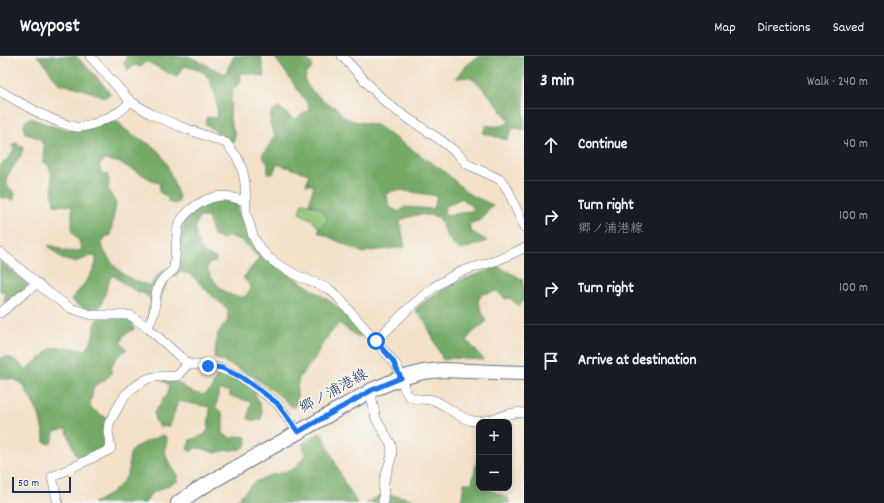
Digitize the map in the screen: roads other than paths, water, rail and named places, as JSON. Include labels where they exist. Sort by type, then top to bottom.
[{"type":"main road","name":"郷ノ浦港線","points":[[178,503],[197,490],[372,390],[401,378],[423,372],[442,370],[524,373]]},
{"type":"street","points":[[90,56],[130,102],[179,126],[226,143],[242,168],[246,212],[253,236],[259,247],[269,258],[296,275],[329,289],[351,311],[393,361],[403,386],[409,396],[417,400],[425,399],[436,402],[445,406],[458,416],[468,420],[481,421],[518,412],[524,413]]},
{"type":"street","points":[[342,56],[381,98],[397,111],[442,141],[458,154],[467,164],[499,179],[508,190],[524,227]]},
{"type":"street","points":[[0,91],[37,112],[62,123],[76,127],[90,124],[120,113],[130,102]]},
{"type":"street","points":[[147,327],[152,321],[157,291],[162,278],[174,269],[178,226],[181,219],[206,199],[224,196],[245,200]]},
{"type":"street","points":[[376,341],[409,308],[434,288],[459,272],[498,260],[524,248]]},
{"type":"street","points":[[0,252],[70,308],[92,315],[130,315],[147,327],[188,364],[222,368],[241,377],[277,403],[298,432]]},
{"type":"street","points":[[0,313],[37,283]]},
{"type":"street","points":[[58,503],[52,477],[111,448],[108,432],[109,424],[125,395],[137,384],[147,379],[154,377],[177,376],[188,364]]},
{"type":"street","points":[[372,390],[372,400],[376,420],[391,444],[392,454],[384,481],[383,503]]}]
